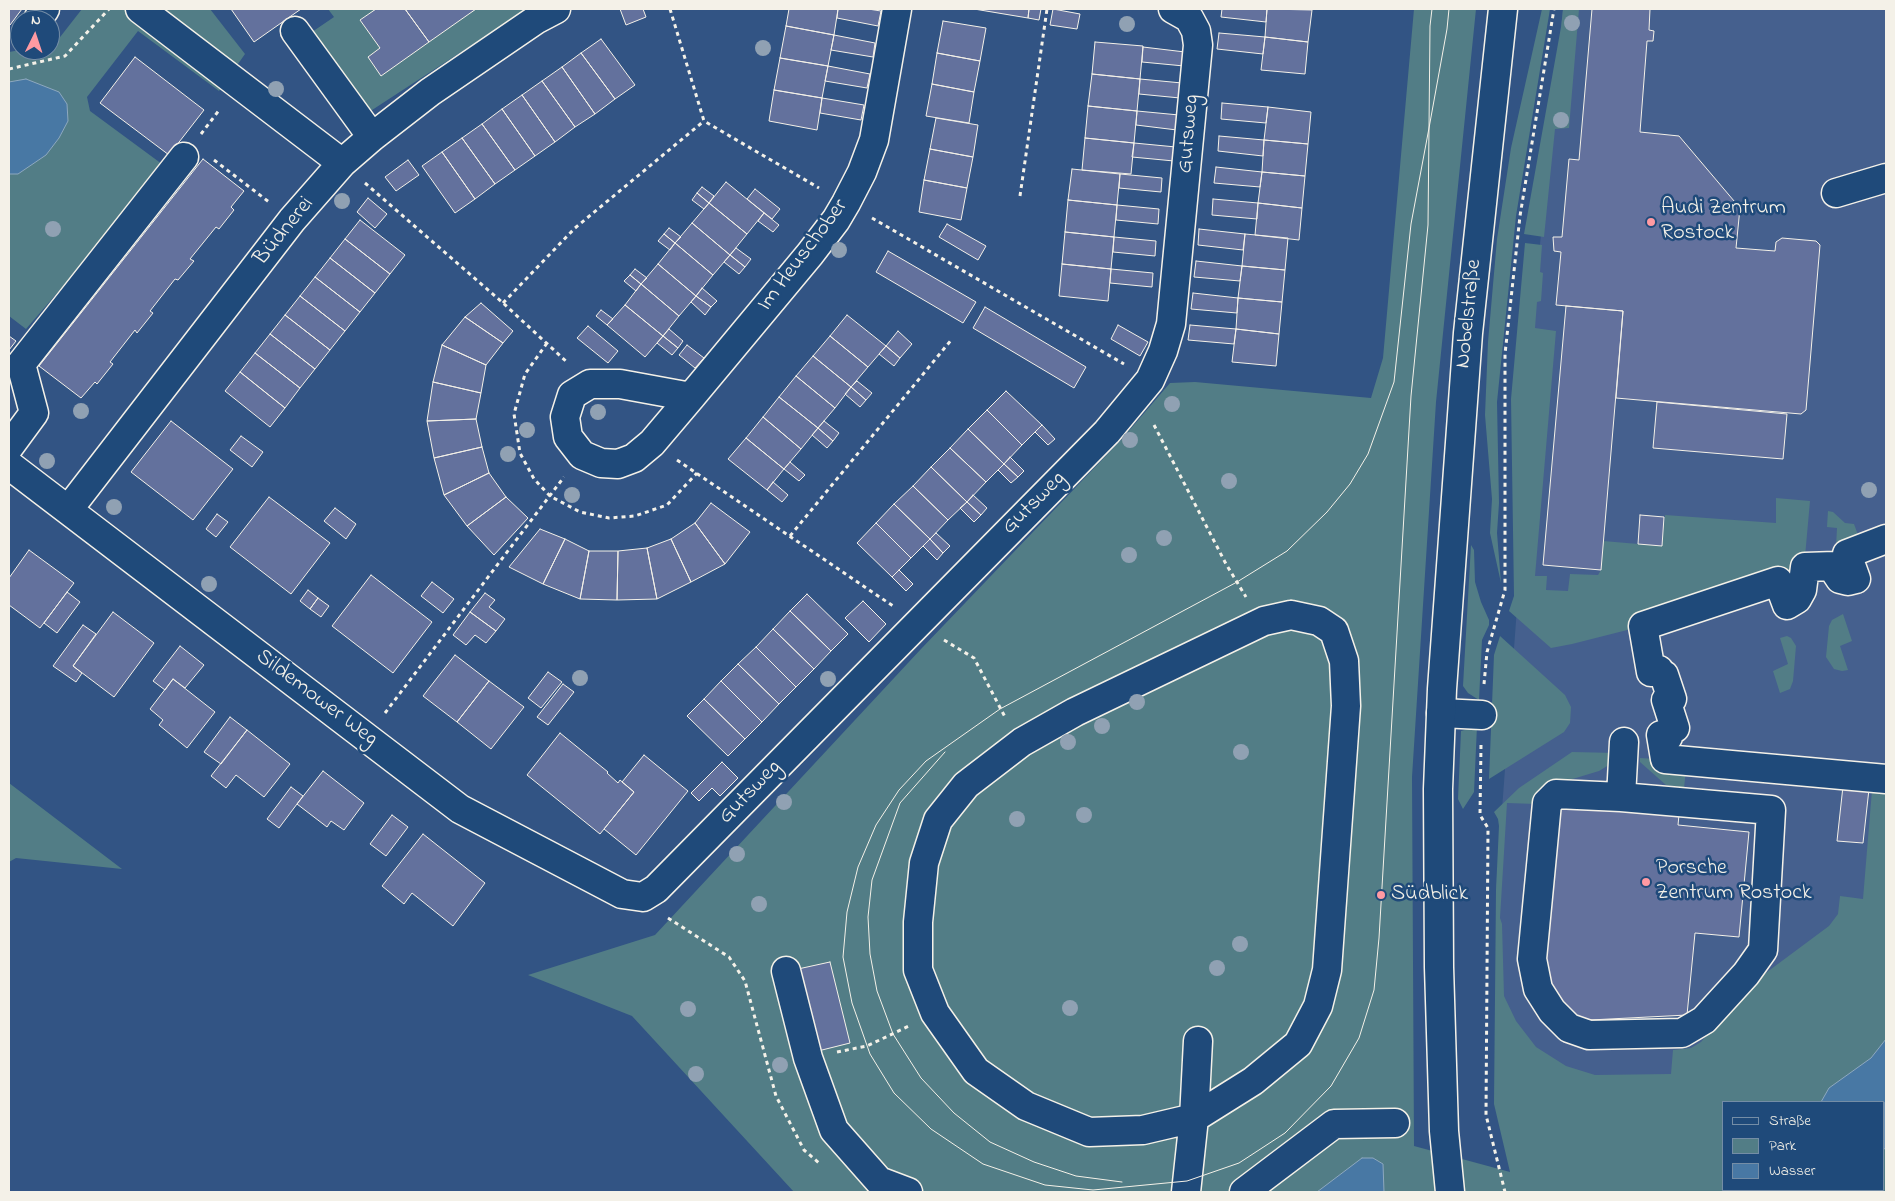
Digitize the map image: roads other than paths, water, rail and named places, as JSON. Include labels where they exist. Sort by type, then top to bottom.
[{"type":"street","points":[[140,9],[342,163]]},
{"type":"street","name":"Büdnerei","points":[[68,510],[292,220],[342,163],[430,92],[537,19],[556,9]]},
{"type":"street","name":"Im Heuschober","points":[[691,397],[620,384],[590,384],[572,395],[565,418],[568,437],[582,455],[601,463],[618,464],[634,458],[652,443],[691,397],[810,254],[836,220],[846,203],[862,172],[874,140],[897,9]]},
{"type":"street","name":"Gutsweg","points":[[643,897],[656,890],[1107,432],[1145,387],[1163,351],[1172,324],[1198,45],[1196,30],[1190,18],[1174,9]]},
{"type":"street","name":"Nobelstraße","points":[[1450,1192],[1444,1131],[1439,967],[1438,789],[1441,713],[1446,619],[1468,333],[1503,9]]},
{"type":"street","points":[[295,31],[372,137]]},
{"type":"street","points":[[9,447],[34,413],[21,364],[197,150]]},
{"type":"street","points":[[1836,194],[1886,178]]},
{"type":"street","name":"Sildemower Weg","points":[[9,465],[460,809],[622,894],[643,897]]},
{"type":"street","points":[[1886,539],[1847,554],[1856,579],[1848,581],[1840,579],[1836,573],[1835,566],[1805,567],[1802,590],[1797,599],[1787,605],[1778,580],[1643,626],[1651,672],[1659,670],[1661,674],[1664,674],[1672,699],[1666,700],[1675,728],[1668,731],[1668,737],[1661,735],[1665,759],[1886,779]]},
{"type":"street","points":[[1291,615],[1319,621],[1334,632],[1344,661],[1346,706],[1327,970],[1318,1006],[1298,1044],[1252,1081],[1194,1118],[1143,1130],[1089,1132],[1026,1106],[976,1071],[935,1012],[918,970],[918,922],[924,863],[938,820],[966,785],[1022,742],[1075,712],[1264,621],[1291,615]]},
{"type":"street","points":[[1441,713],[1482,715]]},
{"type":"street","points":[[1621,797],[1624,742]]},
{"type":"street","points":[[1676,744],[1852,762]]},
{"type":"street","points":[[1556,794],[1621,797],[1771,810],[1763,950],[1746,974],[1704,1020],[1682,1033],[1589,1035],[1569,1028],[1552,1012],[1538,989],[1532,959],[1548,803],[1556,794]]},
{"type":"street","points":[[786,971],[808,1058],[834,1130],[879,1181],[908,1192]]},
{"type":"street","points":[[1186,1192],[1194,1118],[1198,1041]]},
{"type":"street","points":[[1244,1192],[1334,1124],[1395,1123]]},
{"type":"water","points":[[26,79],[59,92],[67,104],[68,121],[59,138],[46,155],[18,174],[9,174],[9,82]]},
{"type":"water","points":[[1886,1039],[1885,1148],[1885,1101],[1822,1101],[1829,1088],[1871,1058]]},
{"type":"water","points":[[1362,1158],[1373,1158],[1383,1164],[1384,1192],[1317,1192]]},
{"type":"tram line","points":[[1432,9],[1430,26],[1429,128],[1428,225],[1411,396],[1379,938],[1374,990],[1359,1038],[1331,1086],[1285,1133],[1239,1163],[1187,1181],[1093,1190],[1045,1185],[983,1164],[931,1129],[894,1093],[870,1054],[852,1003],[843,957],[847,912],[858,867],[876,825],[899,790],[926,761],[1000,709],[1237,582],[1287,551],[1327,512],[1350,484],[1368,454],[1394,382],[1411,224],[1429,128],[1447,29],[1449,9]]},
{"type":"tram line","points":[[945,752],[900,803],[872,880],[868,917],[870,954],[877,991],[893,1034],[921,1078],[954,1113],[990,1142],[1034,1162],[1076,1176],[1122,1182]]},
{"type":"place","name":"Audi Zentrum Rostock","points":[[1651,222]]},
{"type":"place","name":"Porsche Zentrum Rostock","points":[[1646,882]]},
{"type":"place","name":"Südblick","points":[[1381,895]]}]
